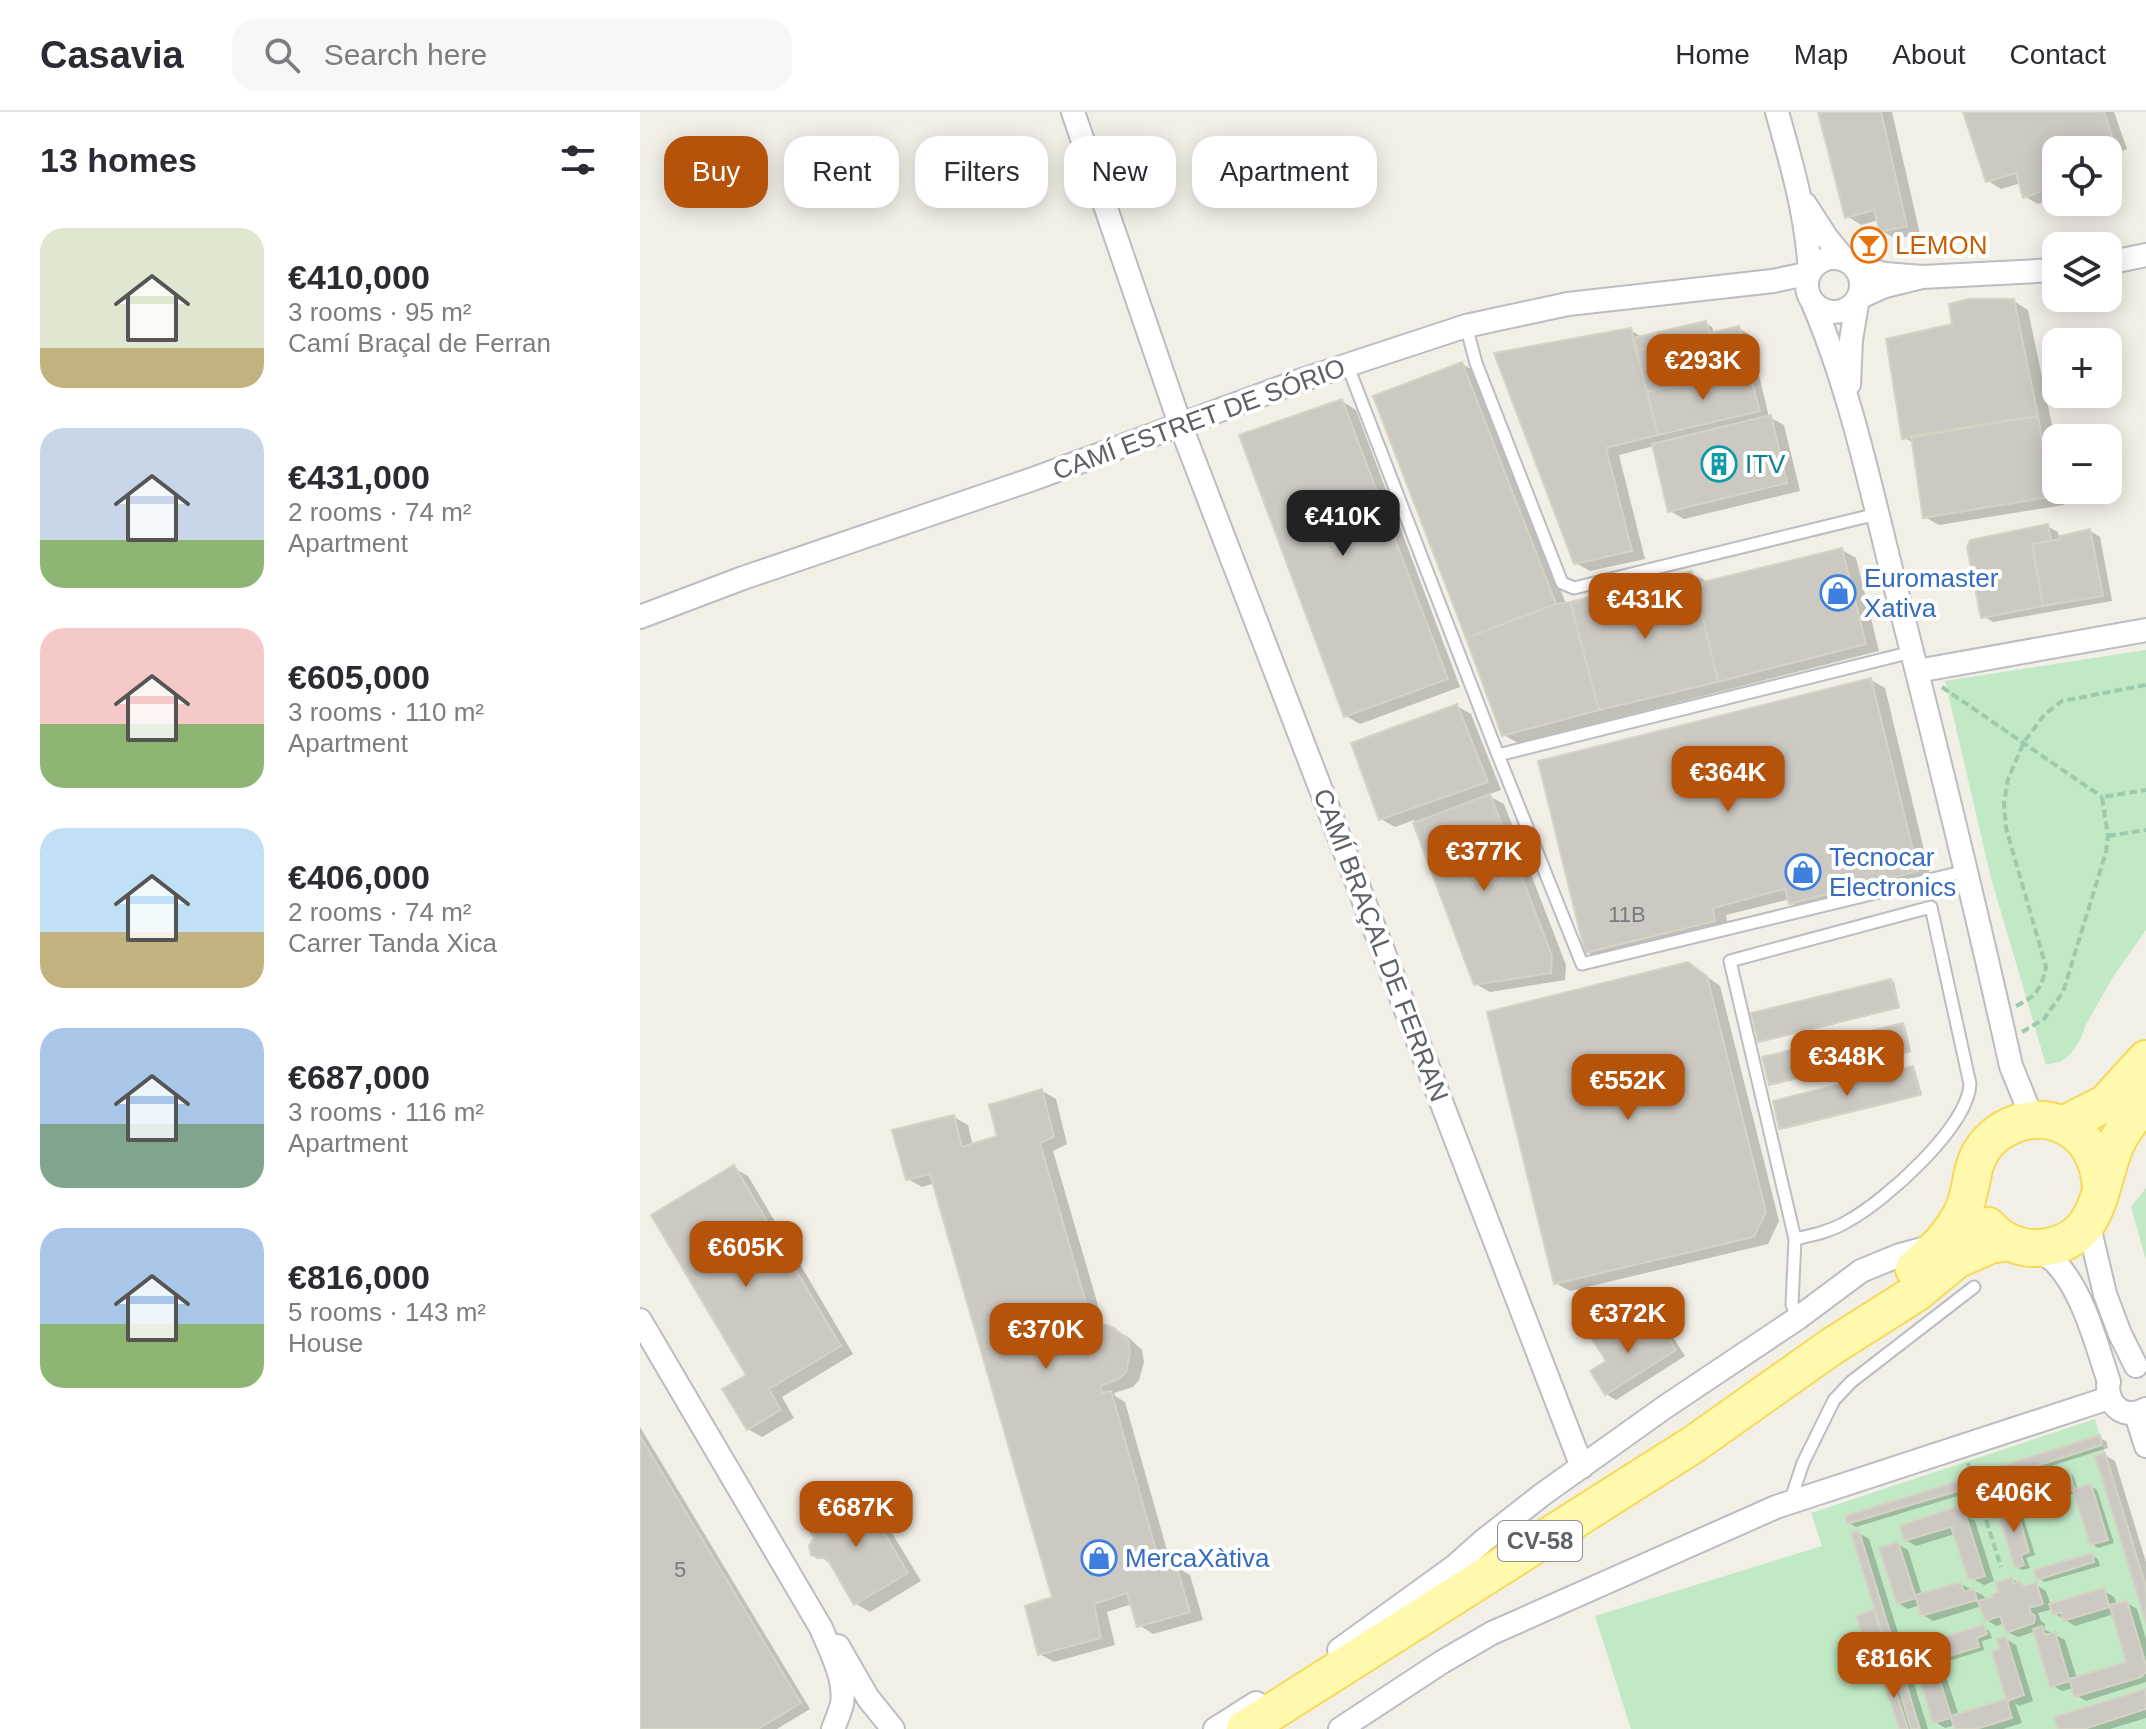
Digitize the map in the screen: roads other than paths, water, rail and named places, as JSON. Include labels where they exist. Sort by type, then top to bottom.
[{"type":"main road","name":"CV-58","points":[[1831,1347],[1942,1244],[1963,1212],[1983,1148],[1996,1134],[2106,1103],[2146,1059]]},
{"type":"main road","points":[[2088,1222],[2097,1206],[2116,1142],[2146,1100]]},
{"type":"main road","points":[[2036,1123],[2076,1133],[2095,1157],[2101,1187]]},
{"type":"main road","points":[[1972,1185],[1981,1218],[1993,1232],[2020,1245]]},
{"type":"main road","name":"CV-58","points":[[1245,1729],[1694,1444],[1831,1347],[1916,1293],[1956,1260],[1990,1245],[2054,1246],[2073,1237],[2088,1222]]},
{"type":"street","name":"CAMÍ BRAÇAL DE FERRAN","points":[[1073,112],[1180,424],[1582,1467]]},
{"type":"street","points":[[1777,112],[1801,196],[1809,245],[1810,289],[1849,401],[1966,871],[2011,1066],[2036,1123]]},
{"type":"street","points":[[1801,196],[1827,238],[1861,281],[1851,340],[1849,401]]},
{"type":"street","points":[[2122,260],[2146,255]]},
{"type":"street","points":[[1922,277],[1885,286],[1836,312],[1827,311],[1810,289],[1815,266],[1829,258],[1885,274],[1922,277],[2042,271]]},
{"type":"street","name":"CAMÍ ESTRET DE SÓRIO","points":[[640,617],[743,578],[1033,479],[1347,364],[1466,326],[1568,304],[1773,281],[1810,289]]},
{"type":"street","points":[[1914,661],[2146,630]]},
{"type":"street","points":[[2088,1222],[2105,1294],[2120,1334],[2141,1368],[2119,1369],[2113,1374],[2109,1390]]},
{"type":"street","points":[[1215,1729],[1325,1660],[1582,1467],[1861,1271],[1900,1255],[1942,1244]]},
{"type":"street","points":[[2020,1245],[2052,1259],[2069,1279],[2084,1311],[2112,1404],[2122,1412],[2141,1411],[2146,1443]]},
{"type":"street","points":[[640,1320],[821,1628],[834,1659],[842,1693],[833,1728]]},
{"type":"street","points":[[1340,1729],[1492,1633],[1783,1504],[1963,1447],[2109,1390]]},
{"type":"street","points":[[821,1628],[839,1648],[881,1721]]},
{"type":"street","points":[[834,1659],[881,1721]]},
{"type":"street","points":[[833,1728],[854,1710],[881,1721]]},
{"type":"lane","points":[[1466,326],[1476,363],[1562,583],[1574,588],[1877,514]]},
{"type":"lane","points":[[1347,364],[1582,964],[1966,871]]},
{"type":"lane","points":[[1498,755],[1914,661]]},
{"type":"lane","points":[[1795,1239],[1830,1230],[1849,1221],[1895,1186],[1941,1143],[1970,1096],[1970,1084],[1931,907],[1730,961],[1795,1239],[1792,1305],[1798,1318]]},
{"type":"lane","points":[[1783,1504],[1834,1400],[1851,1382],[1974,1287]]},
{"type":"place","name":"LEMON","points":[[1869,245]]},
{"type":"place","name":"ITV","points":[[1719,464]]},
{"type":"place","name":"Euromaster Xativa","points":[[1838,593]]},
{"type":"place","name":"Tecnocar Electronics","points":[[1803,872]]},
{"type":"place","name":"MercaXàtiva","points":[[1099,1558]]}]
